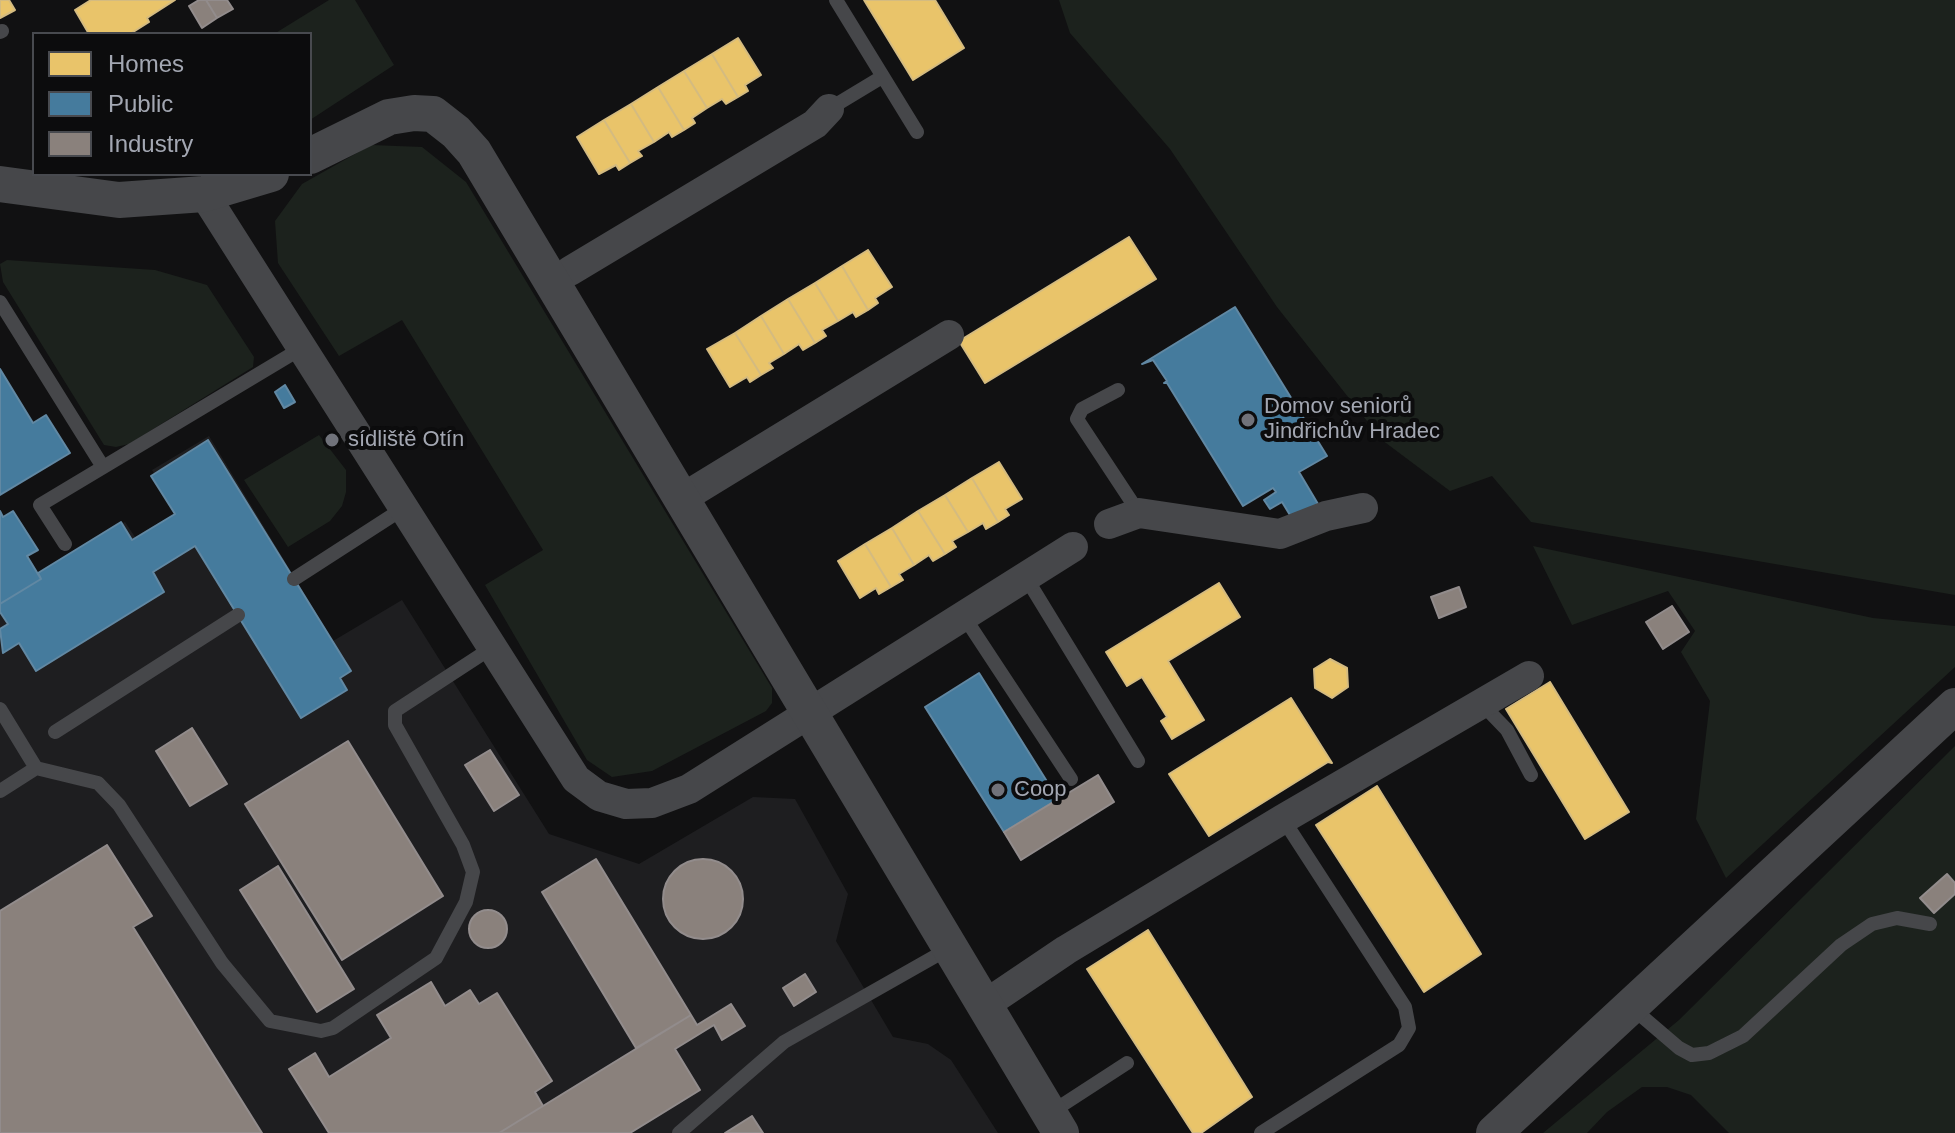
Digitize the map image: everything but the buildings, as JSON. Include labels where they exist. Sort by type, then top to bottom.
[{"type":"street","points":[[562,278],[815,124],[829,109]]},
{"type":"street","points":[[312,155],[389,117],[433,114],[456,132],[474,152],[562,278],[681,499],[1055,1123]]},
{"type":"street","points":[[0,184],[119,200],[204,194],[264,176]]},
{"type":"street","points":[[204,194],[576,779],[599,796],[626,804],[652,803],[689,789],[808,711],[1073,547]]},
{"type":"street","points":[[681,499],[949,335]]},
{"type":"street","points":[[1109,524],[1139,513],[1280,534],[1326,516],[1363,508]]},
{"type":"street","points":[[983,1006],[1066,950],[1529,676]]},
{"type":"street","points":[[1494,1133],[1955,706]]},
{"type":"lane","points":[[836,0],[917,132]]},
{"type":"lane","points":[[829,109],[882,77]]},
{"type":"lane","points":[[0,302],[103,467]]},
{"type":"lane","points":[[65,544],[40,505],[302,348]]},
{"type":"lane","points":[[1118,390],[1082,409],[1077,419],[1139,513]]},
{"type":"lane","points":[[294,579],[404,508]]},
{"type":"lane","points":[[1025,576],[1138,761]]},
{"type":"lane","points":[[55,732],[238,615]]},
{"type":"lane","points":[[963,615],[1071,779]]},
{"type":"lane","points":[[0,791],[36,768],[87,778],[110,793],[222,963],[270,1021],[321,1031],[333,1028],[436,958],[466,902],[473,872],[463,845],[395,725],[395,711],[493,647]]},
{"type":"lane","points":[[1481,703],[1507,730],[1531,775]]},
{"type":"lane","points":[[0,709],[36,768]]},
{"type":"lane","points":[[1261,1133],[1399,1045],[1409,1028],[1405,1007],[1302,842],[1283,819]]},
{"type":"lane","points":[[1630,1007],[1679,1048],[1692,1055],[1709,1053],[1743,1036],[1841,945],[1872,924],[1897,918],[1930,924]]},
{"type":"lane","points":[[679,1133],[784,1042],[948,949]]},
{"type":"lane","points":[[1055,1123],[1127,1063]]},
{"type":"shaded area","points":[[329,0],[355,0],[394,65],[312,119],[312,32],[277,32]]},
{"type":"shaded area","points":[[1059,0],[1955,0],[1955,595],[1531,522],[1492,476],[1450,491],[1382,440],[1277,307],[1170,149],[1070,33]]},
{"type":"shaded area","points":[[371,145],[422,147],[466,182],[772,688],[772,703],[766,711],[652,771],[612,777],[587,760],[485,585],[543,550],[402,320],[339,356],[278,263],[275,221],[302,184]]},
{"type":"shaded area","points":[[7,260],[155,270],[207,285],[254,357],[253,367],[129,444],[116,447],[104,445],[3,282],[0,264]]},
{"type":"shaded area","points":[[319,435],[346,470],[346,492],[342,506],[330,521],[288,547],[244,480]]},
{"type":"shaded area","points":[[209,436],[333,641],[402,600],[549,834],[639,864],[753,797],[795,799],[848,894],[836,941],[893,1037],[928,1044],[951,1060],[998,1133],[0,1133],[0,598],[125,522],[135,537],[177,512],[152,470]]},
{"type":"shaded area","points":[[1533,546],[1873,618],[1955,626],[1955,667],[1726,878],[1696,819],[1710,701],[1681,652],[1695,631],[1668,591],[1572,625]]},
{"type":"shaded area","points":[[1955,746],[1955,1133],[1729,1133],[1691,1095],[1667,1087],[1642,1087],[1607,1112],[1587,1133],[1543,1133],[1679,1020]]},
{"type":"place","name":"Domov seniorů Jindřichův Hradec","points":[[1248,420]]},
{"type":"place","name":"sídliště Otín","points":[[332,440]]},
{"type":"place","name":"Coop","points":[[998,790]]}]
